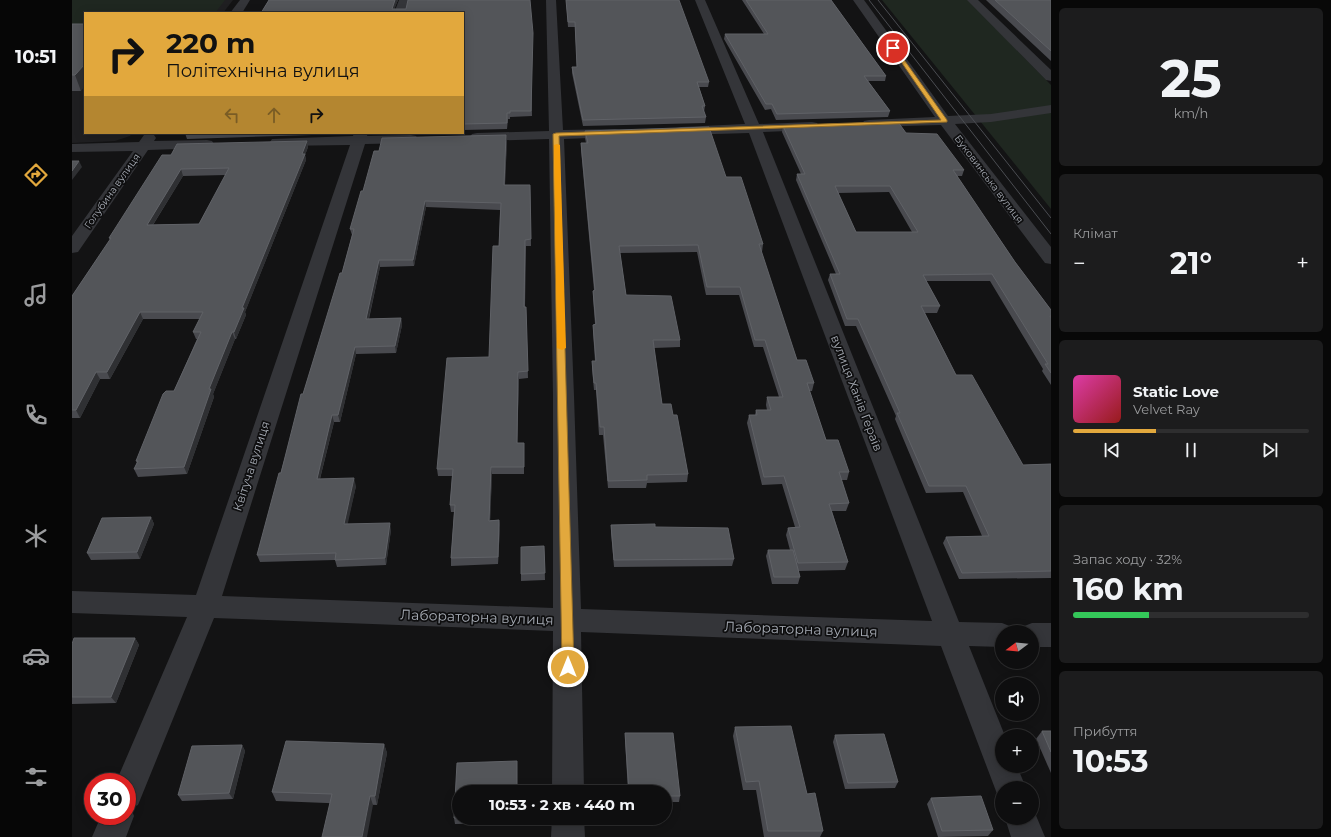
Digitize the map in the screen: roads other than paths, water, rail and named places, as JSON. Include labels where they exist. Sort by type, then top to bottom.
[{"type":"street","points":[[237,12],[245,0]]},
{"type":"street","points":[[400,12],[404,0]]},
{"type":"street","points":[[551,0],[556,134],[568,620],[568,785]]},
{"type":"street","name":"вулиця Ханів Ґераїв","points":[[700,0],[754,128],[952,634],[1007,781]]},
{"type":"street","name":"Буковинська вулиця","points":[[858,0],[945,121],[1051,259]]},
{"type":"street","points":[[972,0],[1051,77]]},
{"type":"street","points":[[858,124],[991,118],[1051,109]]},
{"type":"street","points":[[667,131],[826,126]]},
{"type":"street","points":[[462,137],[628,132]]},
{"type":"street","points":[[263,142],[360,137],[422,138]]},
{"type":"street","name":"Квітуча вулиця","points":[[136,773],[205,607],[360,137]]},
{"type":"street","points":[[72,148],[148,139],[223,144]]},
{"type":"street","name":"Голубина вулиця","points":[[72,248],[148,139]]},
{"type":"street","name":"Лабораторна вулиця","points":[[72,602],[952,634],[995,634]]},
{"type":"street","points":[[1039,635],[1051,635]]},
{"type":"street","points":[[109,837],[114,825]]},
{"type":"street","points":[[568,825],[568,837]]},
{"type":"street","points":[[1024,825],[1028,837]]},
{"type":"tram line","points":[[869,0],[1051,234]]},
{"type":"tram line","points":[[878,0],[1051,218]]}]
